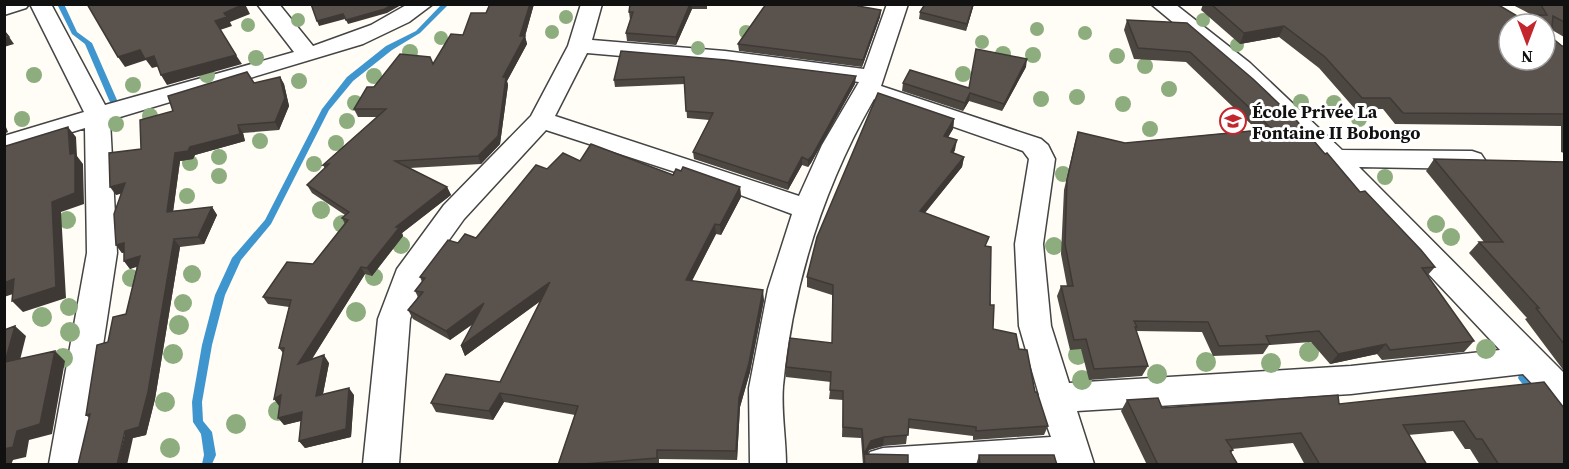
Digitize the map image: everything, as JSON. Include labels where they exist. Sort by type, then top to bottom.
[{"type":"street","points":[[4,9],[19,4]]},
{"type":"street","points":[[40,4],[97,114],[102,253],[67,465]]},
{"type":"street","points":[[267,4],[308,54]]},
{"type":"street","points":[[4,145],[97,114],[308,54],[362,36],[404,18],[423,4]]},
{"type":"street","points":[[381,465],[394,319],[412,269],[454,212],[541,120],[579,46],[592,4]]},
{"type":"street","points":[[768,465],[766,388],[783,289],[807,209],[835,145],[869,83],[898,4]]},
{"type":"street","points":[[1161,4],[1242,68],[1336,158],[1564,395]]},
{"type":"street","points":[[579,46],[666,50],[765,60],[869,83],[1032,145],[1039,151],[1042,159],[1029,244],[1035,326],[1073,458],[883,465]]},
{"type":"street","points":[[541,120],[709,174],[807,209]]},
{"type":"street","points":[[1336,158],[1495,161]]},
{"type":"street","points":[[1054,398],[1352,380],[1529,360]]},
{"type":"building","points":[[87,4],[244,4],[224,13],[227,17],[215,21],[236,55],[161,75],[154,56],[145,59],[140,50],[118,57]]},
{"type":"building","points":[[311,4],[393,4],[385,9],[346,20],[343,14],[317,21]]},
{"type":"building","points":[[490,4],[530,4],[520,36],[525,36],[503,77],[506,77],[498,136],[478,156],[395,161],[447,187],[396,227],[399,228],[367,268],[361,267],[298,364],[324,355],[316,396],[349,388],[346,429],[299,441],[302,412],[278,418],[281,395],[274,399],[284,348],[279,348],[291,300],[263,297],[287,262],[313,264],[348,220],[342,218],[349,212],[307,185],[329,164],[323,165],[386,109],[354,109],[367,87],[374,87],[400,54],[430,57],[433,64],[451,34],[463,35],[471,13],[486,13]]},
{"type":"building","points":[[630,4],[690,4],[676,37],[626,33],[633,12],[629,12]]},
{"type":"building","points":[[766,4],[859,4],[858,6],[881,10],[863,60],[738,44]]},
{"type":"building","points":[[925,4],[973,4],[967,24],[920,12]]},
{"type":"building","points":[[1211,4],[1497,4],[1510,12],[1497,12],[1497,72],[1557,72],[1557,42],[1564,46],[1564,114],[1403,113],[1390,98],[1362,98],[1325,57],[1284,26],[1244,33]]},
{"type":"building","points":[[1539,4],[1564,4],[1564,22],[1557,18],[1557,12],[1545,12]]},
{"type":"building","points":[[1127,20],[1187,23],[1253,79],[1297,121],[1360,192],[1365,191],[1421,250],[1435,267],[1422,268],[1474,341],[1390,350],[1386,344],[1338,354],[1319,331],[1266,336],[1270,344],[1219,346],[1208,322],[1134,321],[1148,366],[1094,369],[1086,339],[1074,340],[1061,286],[1073,286],[1065,244],[1067,180],[1078,132],[1125,143],[1272,129],[1190,52],[1138,48]]},
{"type":"building","points":[[976,49],[1027,59],[1004,104],[970,93],[965,103],[903,83],[910,70],[969,88]]},
{"type":"building","points":[[621,51],[726,60],[856,76],[812,156],[808,160],[802,157],[788,183],[693,152],[713,113],[686,111],[684,77],[614,80]]},
{"type":"building","points":[[247,72],[254,83],[280,77],[285,98],[275,122],[238,125],[240,134],[175,153],[167,212],[212,207],[198,237],[174,239],[148,392],[139,427],[125,431],[117,465],[78,465],[90,414],[86,415],[97,345],[108,342],[113,317],[126,314],[140,256],[124,261],[124,243],[116,245],[114,214],[125,183],[110,187],[109,153],[141,149],[140,120],[173,111],[168,96]]},
{"type":"building","points":[[878,93],[954,119],[944,136],[957,140],[951,152],[964,157],[920,211],[989,237],[985,246],[991,247],[990,305],[994,305],[993,329],[1016,334],[1019,349],[1027,350],[1035,392],[1037,392],[1048,426],[976,431],[976,427],[909,419],[908,435],[884,437],[871,441],[864,454],[862,429],[843,427],[843,391],[830,390],[831,372],[786,367],[790,338],[832,343],[833,285],[807,277],[817,237]]},
{"type":"building","points":[[68,127],[70,154],[75,153],[75,193],[52,202],[56,287],[12,301],[14,279],[4,283],[4,142],[6,146]]},
{"type":"building","points":[[591,144],[673,175],[676,169],[681,171],[683,167],[740,187],[720,225],[715,224],[686,280],[763,290],[749,363],[739,398],[736,451],[657,450],[657,458],[558,465],[578,406],[500,393],[489,411],[431,403],[446,374],[500,382],[550,282],[461,346],[484,303],[446,331],[408,310],[423,292],[415,291],[425,278],[420,277],[448,240],[458,243],[465,234],[476,238],[536,165],[547,169],[563,153],[580,161]]},
{"type":"building","points":[[1434,159],[1564,162],[1564,344],[1536,308],[1539,308],[1479,242],[1503,242]]},
{"type":"building","points":[[15,326],[5,362],[55,351],[40,424],[17,431],[13,447],[4,449],[4,330]]},
{"type":"building","points":[[1544,382],[1564,408],[1564,465],[1499,465],[1482,439],[1476,439],[1464,421],[1403,425],[1427,465],[1320,465],[1301,433],[1226,440],[1233,450],[1230,451],[1238,465],[1158,465],[1127,400],[1158,398],[1162,408],[1338,395],[1339,404]]},
{"type":"building","points":[[864,454],[908,455],[908,465],[865,465]]},
{"type":"building","points":[[979,455],[1054,455],[1057,465],[980,465]]},
{"type":"waterway","points":[[60,4],[74,33],[88,43],[113,100]]},
{"type":"waterway","points":[[207,464],[210,455],[206,432],[198,422],[197,402],[207,345],[220,295],[237,258],[268,222],[326,109],[350,79],[389,48],[418,32],[446,4]]},
{"type":"waterway","points":[[1523,378],[1538,389]]},
{"type":"place","name":"École Privée La Fontaine II Bobongo","points":[[1233,121]]}]
